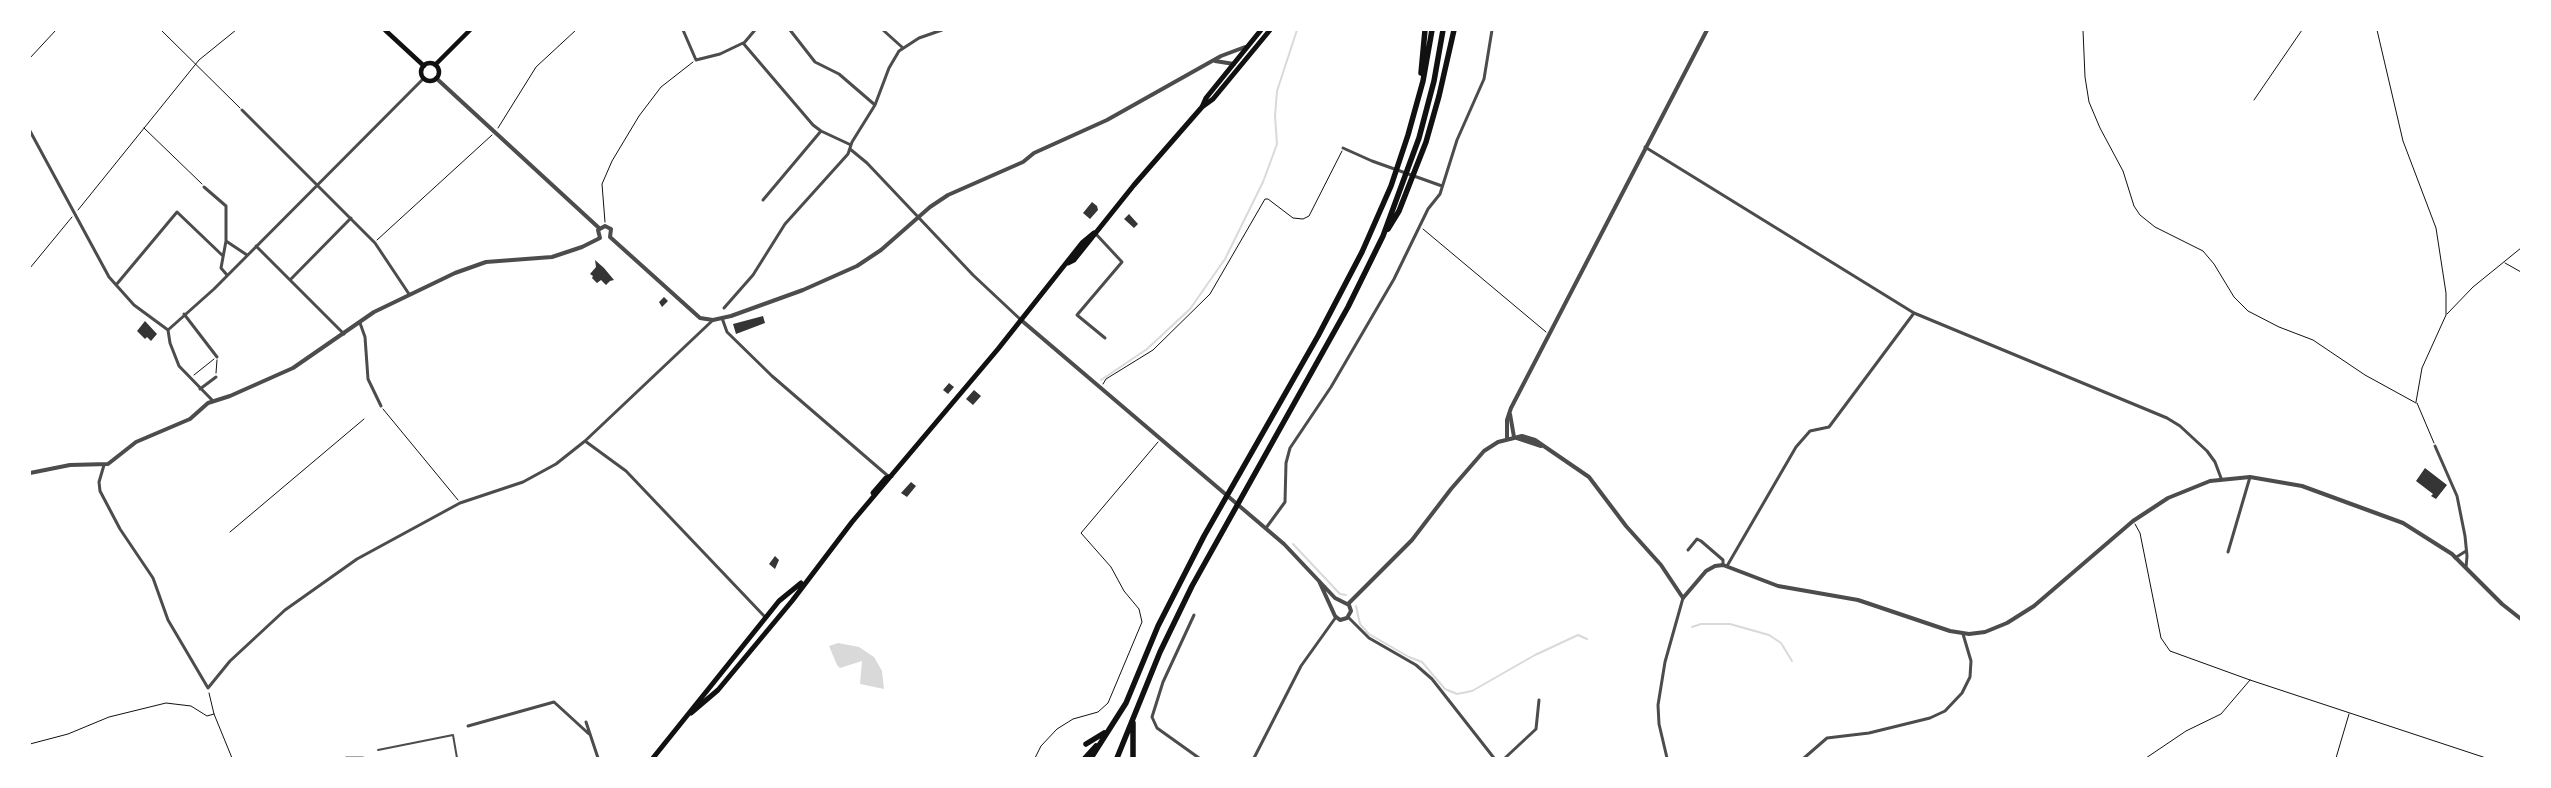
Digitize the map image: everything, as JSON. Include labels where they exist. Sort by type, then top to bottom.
[{"type":"highway","points":[[1419,98],[1425,30]]},
{"type":"highway","points":[[1091,758],[1126,703],[1158,626],[1204,536],[1321,330],[1362,252],[1394,179],[1419,98],[1432,30]]},
{"type":"highway","points":[[1383,236],[1419,138],[1434,81],[1443,30]]},
{"type":"highway","points":[[1117,758],[1160,652],[1195,578],[1332,335],[1383,236],[1399,211],[1420,159],[1439,96],[1454,30]]},
{"type":"highway","points":[[1133,758],[1134,716]]},
{"type":"highway","points":[[1086,744],[1108,730]]},
{"type":"highway","points":[[1085,758],[1098,745]]},
{"type":"main road","points":[[385,30],[424,66]]},
{"type":"main road","points":[[436,64],[470,30]]},
{"type":"main road","points":[[1237,66],[1249,44],[1261,30]]},
{"type":"main road","points":[[653,758],[779,601],[799,585],[1065,265],[1074,260],[1094,233],[1202,107],[1213,99],[1237,66],[1270,30]]},
{"type":"main road","points":[[430,63],[436,64],[439,70],[436,78],[431,80],[424,78],[422,73],[424,66],[430,63]]},
{"type":"main road","points":[[691,713],[738,666],[792,601],[852,522],[890,476]]},
{"type":"main road","points":[[760,626],[766,630]]},
{"type":"main road","points":[[732,660],[738,666]]},
{"type":"main road","points":[[706,691],[710,696]]},
{"type":"street","points":[[684,30],[696,60],[720,54],[744,43],[755,30]]},
{"type":"street","points":[[790,30],[815,62],[846,79],[875,105]]},
{"type":"street","points":[[883,30],[903,48]]},
{"type":"street","points":[[724,308],[753,275],[785,224],[850,147],[875,105],[893,60],[903,48],[919,38],[942,30]]},
{"type":"street","points":[[1266,528],[1285,502],[1286,463],[1290,448],[1331,387],[1394,279],[1442,186],[1457,140],[1484,79],[1492,30]]},
{"type":"street","points":[[1507,439],[1507,420],[1549,334],[1707,30]]},
{"type":"street","points":[[744,43],[792,101],[821,131],[850,147],[867,163],[1021,320],[1266,528],[1305,564],[1319,581],[1341,602],[1348,604],[1351,610],[1348,617],[1343,620],[1336,618]]},
{"type":"street","points":[[610,237],[698,317],[704,320],[722,318],[765,305],[857,266],[880,250],[918,217],[953,192],[1014,166],[1034,153],[1107,120],[1159,89],[1170,86],[1215,60],[1242,50],[1249,44]]},
{"type":"street","points":[[1215,60],[1237,66]]},
{"type":"street","points":[[168,330],[227,275],[424,78]]},
{"type":"street","points":[[436,78],[599,228],[600,238]]},
{"type":"street","points":[[242,110],[375,243],[409,294]]},
{"type":"street","points":[[30,131],[74,214],[116,285],[139,309],[168,330],[175,358],[189,378],[213,401]]},
{"type":"street","points":[[763,200],[821,131]]},
{"type":"street","points":[[1645,147],[1914,313],[2167,418],[2180,426],[2207,451],[2215,462],[2221,478]]},
{"type":"street","points":[[1343,148],[1372,161],[1442,186]]},
{"type":"street","points":[[204,187],[226,206],[226,241],[221,268],[227,275]]},
{"type":"street","points":[[116,285],[177,212],[222,256]]},
{"type":"street","points":[[290,280],[351,218]]},
{"type":"street","points":[[599,228],[605,226],[611,229],[610,237]]},
{"type":"street","points":[[1094,233],[1122,262],[1077,315],[1104,338]]},
{"type":"street","points":[[30,473],[70,465],[104,465],[136,442],[190,419],[213,401],[293,368],[374,312],[476,264],[552,257],[582,247],[600,238],[606,239],[610,237]]},
{"type":"street","points":[[226,241],[247,255]]},
{"type":"street","points":[[256,246],[344,334]]},
{"type":"street","points":[[1725,565],[1800,442],[1810,431],[1829,427],[1914,313]]},
{"type":"street","points":[[184,314],[217,357]]},
{"type":"street","points":[[722,318],[730,334],[772,376],[890,476]]},
{"type":"street","points":[[104,465],[99,482],[100,491],[120,529],[153,578],[168,620],[208,688],[230,661],[297,600],[357,559],[460,503],[536,476],[556,464],[585,441],[713,320]]},
{"type":"street","points":[[360,323],[365,337],[368,379],[381,406]]},
{"type":"street","points":[[200,389],[216,377]]},
{"type":"street","points":[[1510,414],[1514,428],[1514,437]]},
{"type":"street","points":[[1348,604],[1412,540],[1451,489],[1484,451],[1514,437],[1531,438],[1593,481],[1626,526],[1661,565],[1683,598]]},
{"type":"street","points":[[585,441],[626,471],[766,618]]},
{"type":"street","points":[[2435,446],[2457,496],[2466,552],[2466,568]]},
{"type":"street","points":[[2228,552],[2250,477]]},
{"type":"street","points":[[1667,758],[1659,724],[1658,705],[1665,662],[1683,598],[1706,571],[1714,566],[1725,565],[1778,586],[1858,600],[1934,627],[1963,634],[1990,630],[2025,612],[2133,521],[2176,494],[2221,478],[2250,477],[2302,486],[2388,517],[2421,533],[2455,558],[2502,604],[2521,619]]},
{"type":"street","points":[[1688,550],[1697,539],[1723,560],[1725,565]]},
{"type":"street","points":[[2455,558],[2466,552]]},
{"type":"street","points":[[1319,581],[1336,618]]},
{"type":"street","points":[[1333,610],[1335,605],[1341,602]]},
{"type":"street","points":[[1194,615],[1163,682],[1152,717],[1157,728],[1199,758]]},
{"type":"street","points":[[1348,617],[1369,638],[1416,665],[1432,679],[1494,758]]},
{"type":"street","points":[[1254,758],[1301,666],[1336,618]]},
{"type":"street","points":[[1804,758],[1827,738],[1870,733],[1930,718],[1945,711],[1962,694],[1970,677],[1971,661],[1963,634]]},
{"type":"street","points":[[1505,758],[1536,729],[1539,700]]},
{"type":"street","points":[[468,726],[554,702],[590,734]]},
{"type":"street","points":[[586,722],[598,758]]},
{"type":"street","points":[[346,758],[363,758]]},
{"type":"lane","points":[[378,750],[453,735],[457,758]]},
{"type":"path","points":[[30,58],[56,30]]},
{"type":"path","points":[[160,30],[242,110]]},
{"type":"path","points":[[30,268],[196,64],[236,30]]},
{"type":"path","points":[[375,243],[496,132],[536,67],[576,30]]},
{"type":"path","points":[[2083,30],[2084,77],[2089,102],[2100,128],[2123,170],[2133,202],[2140,215],[2155,227],[2202,251],[2214,264],[2234,297],[2248,311],[2279,327],[2313,340],[2365,375],[2416,402]]},
{"type":"path","points":[[2254,100],[2302,30]]},
{"type":"path","points":[[2377,30],[2403,141],[2436,228],[2446,293],[2446,315]]},
{"type":"path","points":[[605,226],[602,184],[612,161],[639,116],[661,87],[679,71],[696,60]]},
{"type":"path","points":[[144,128],[204,187]]},
{"type":"path","points":[[1103,383],[1106,379],[1153,350],[1210,294],[1264,200],[1268,199],[1298,220],[1309,216],[1343,148]]},
{"type":"path","points":[[1420,226],[1549,334]]},
{"type":"path","points":[[2435,446],[2416,402],[2422,368],[2446,315],[2463,296],[2521,248]]},
{"type":"path","points":[[2504,262],[2521,272]]},
{"type":"path","points":[[216,377],[217,357]]},
{"type":"path","points":[[189,378],[217,357]]},
{"type":"path","points":[[381,406],[460,503]]},
{"type":"path","points":[[230,532],[364,419]]},
{"type":"path","points":[[1035,758],[1041,746],[1057,729],[1073,719],[1098,712],[1108,703],[1142,622],[1139,609],[1124,591],[1110,567],[1081,533],[1160,439]]},
{"type":"path","points":[[2133,521],[2140,533],[2165,647],[2175,653],[2250,680],[2486,758]]},
{"type":"path","points":[[2146,758],[2186,731],[2221,714],[2250,680]]},
{"type":"path","points":[[208,688],[214,714],[232,758]]},
{"type":"path","points":[[30,744],[68,734],[109,718],[166,703],[191,706],[204,715],[214,714]]},
{"type":"path","points":[[2336,758],[2349,713]]},
{"type":"shaded area","points":[[838,643],[859,647],[874,657],[882,671],[884,689],[860,684],[862,661],[840,668],[837,665],[829,646]]},
{"type":"building","points":[[1092,202],[1097,206],[1098,210],[1090,219],[1083,213]]},
{"type":"building","points":[[1129,214],[1138,224],[1134,228],[1124,219]]},
{"type":"building","points":[[595,260],[614,280],[606,285],[601,280],[597,283],[592,278],[593,276],[590,274],[596,267]]},
{"type":"building","points":[[664,297],[668,301],[662,307],[659,302]]},
{"type":"building","points":[[763,316],[765,323],[736,334],[733,324]]},
{"type":"building","points":[[145,321],[157,334],[151,341],[147,337],[145,339],[137,331]]},
{"type":"building","points":[[949,383],[954,387],[948,394],[943,390]]},
{"type":"building","points":[[974,390],[981,396],[973,405],[966,399]]},
{"type":"building","points":[[2425,468],[2447,485],[2436,499],[2431,496],[2433,494],[2416,481]]},
{"type":"building","points":[[911,482],[916,486],[907,497],[901,493]]},
{"type":"building","points":[[775,556],[779,560],[775,569],[769,564]]},
{"type":"waterway","points":[[1101,380],[1147,349],[1190,309],[1225,259],[1263,182],[1277,144],[1275,116],[1277,91],[1297,30]]},
{"type":"waterway","points":[[1293,544],[1340,594],[1346,595]]},
{"type":"waterway","points":[[1356,606],[1360,624],[1369,634],[1409,657],[1422,662],[1445,689],[1457,694],[1472,691],[1535,655],[1578,635],[1587,639]]},
{"type":"waterway","points":[[1692,627],[1701,624],[1730,624],[1769,635],[1781,643],[1792,661]]}]
